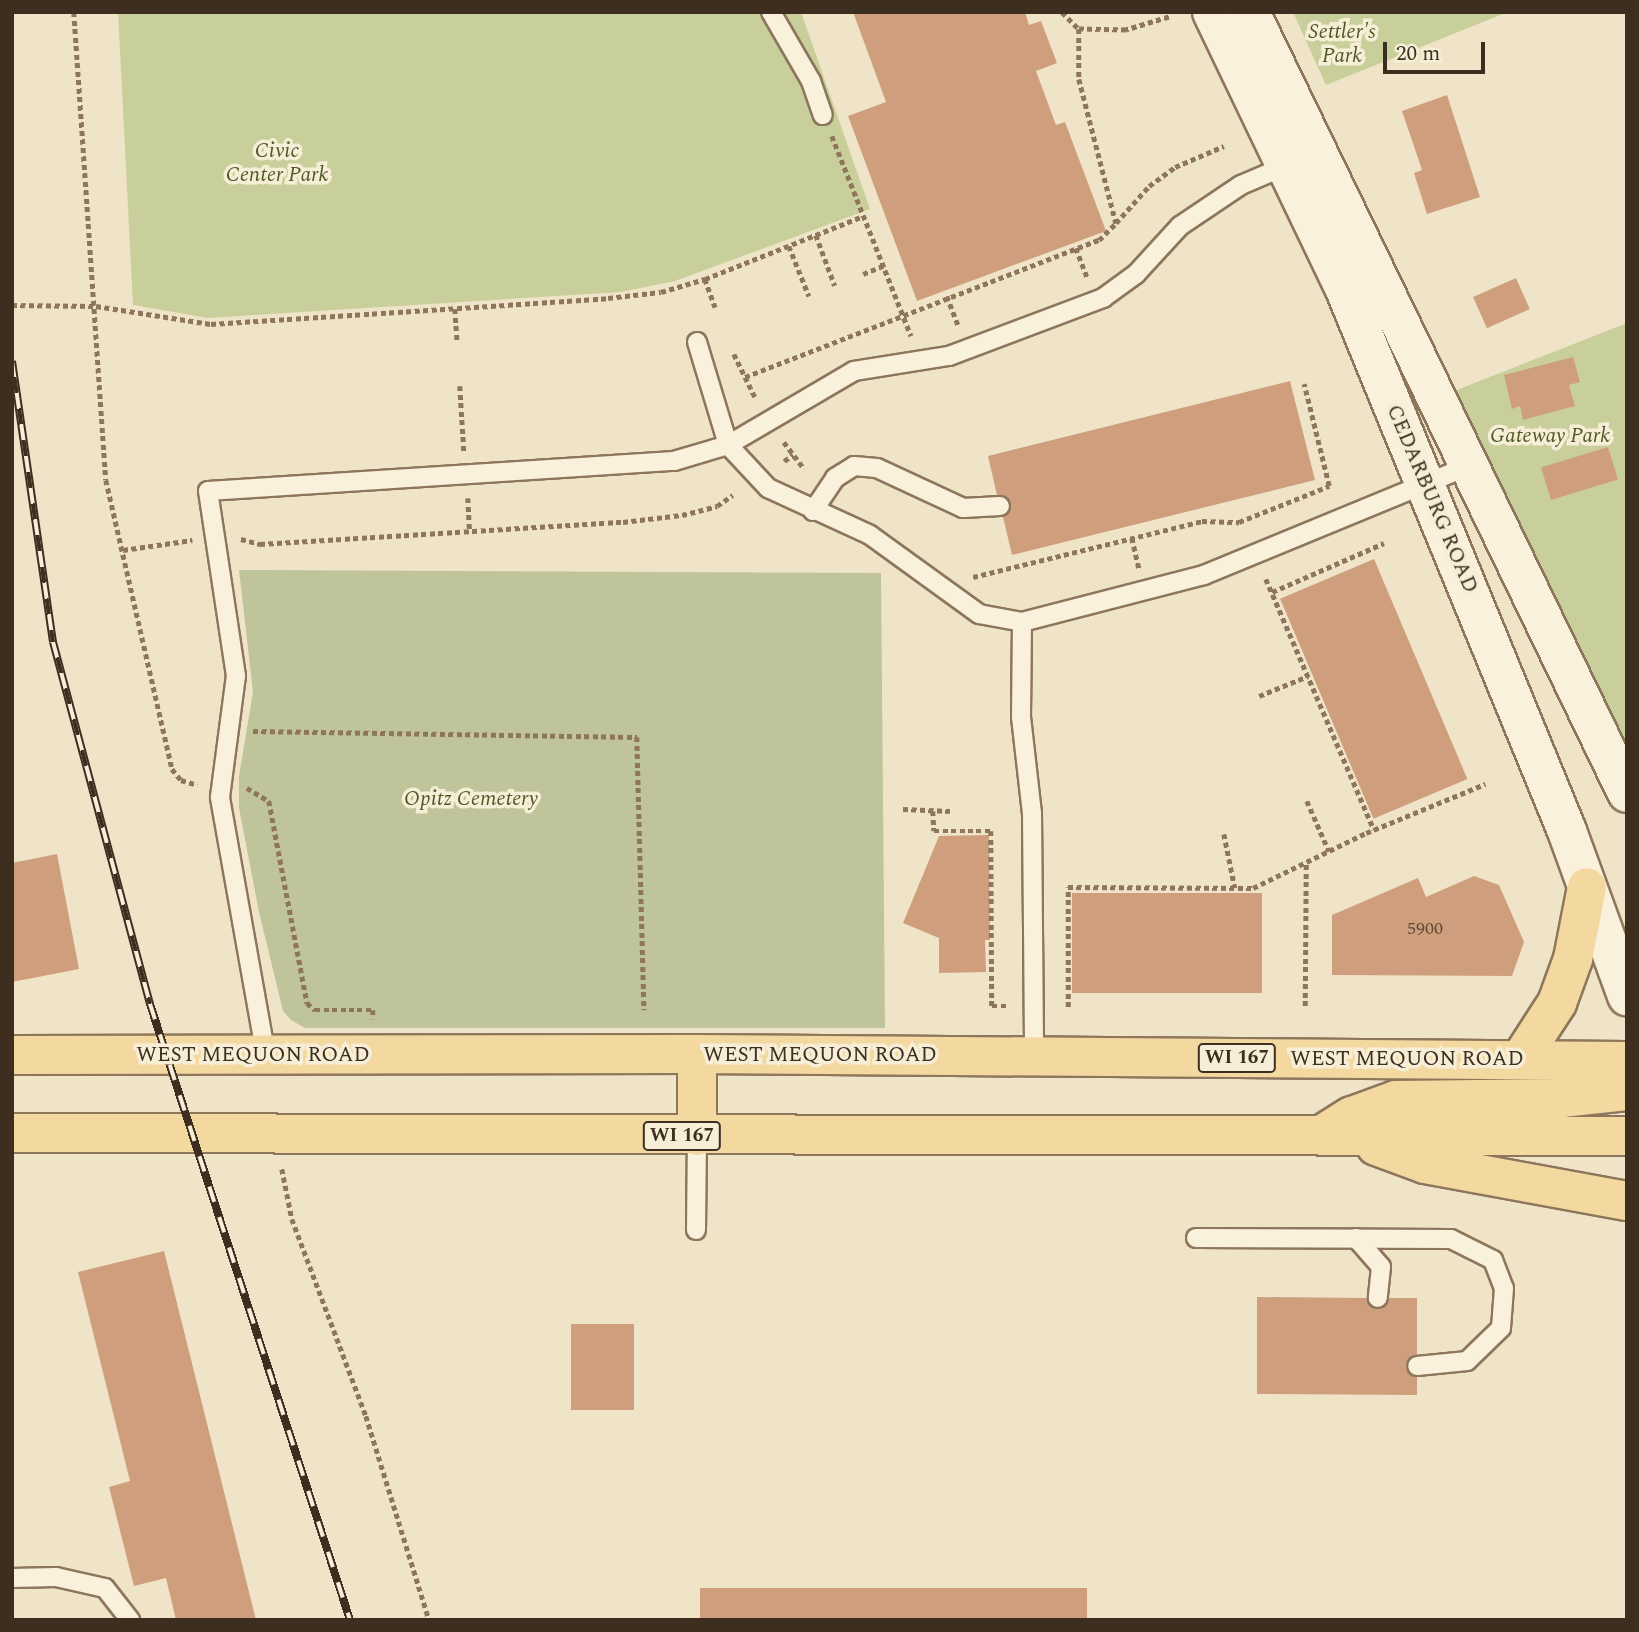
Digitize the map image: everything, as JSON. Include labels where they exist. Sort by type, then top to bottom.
[{"type":"main road","name":"CEDARBURG ROAD","points":[[1212,12],[1302,160],[1468,466],[1627,793]]},
{"type":"main road","name":"CEDARBURG ROAD","points":[[1250,12],[1344,287],[1587,887],[1627,996]]},
{"type":"main road","points":[[1520,1060],[1558,1003],[1573,958],[1587,887]]},
{"type":"main road","points":[[697,1054],[697,1136]]},
{"type":"main road","name":"WEST MEQUON ROAD","points":[[12,1055],[697,1054],[1627,1061]]},
{"type":"main road","points":[[1627,1091],[1562,1098],[1396,1100],[1352,1116],[1333,1138],[1425,1164],[1627,1201]]},
{"type":"main road","name":"WI 167","points":[[12,1133],[1333,1138],[1627,1136]]},
{"type":"lane","points":[[771,12],[811,81],[824,115]]},
{"type":"lane","points":[[265,1056],[220,797],[236,677],[208,491],[674,461],[728,445],[854,371],[948,356],[1104,298],[1136,274],[1180,226],[1241,185],[1302,160]]},
{"type":"lane","points":[[697,342],[728,445],[768,488],[870,535],[979,614],[1022,622],[1204,575],[1468,466]]},
{"type":"lane","points":[[813,511],[835,478],[854,466],[877,468],[963,508],[1000,506]]},
{"type":"lane","points":[[1022,622],[1021,717],[1032,804],[1034,1056]]},
{"type":"lane","points":[[696,1230],[697,1136]]},
{"type":"lane","points":[[1196,1238],[1451,1240],[1493,1260],[1504,1288],[1501,1328],[1467,1361],[1417,1366]]},
{"type":"lane","points":[[1356,1238],[1381,1267],[1378,1298]]},
{"type":"lane","points":[[12,1578],[56,1577],[105,1588],[130,1620]]},
{"type":"path","points":[[74,12],[106,480],[172,769],[181,780],[201,786]]},
{"type":"path","points":[[1062,12],[1079,29],[1126,30],[1168,17]]},
{"type":"path","points":[[1079,29],[1079,79],[1116,223]]},
{"type":"path","points":[[824,115],[861,217],[904,316],[919,360]]},
{"type":"path","points":[[745,377],[1099,240],[1149,186],[1175,167],[1224,146]]},
{"type":"path","points":[[12,305],[96,306],[211,324],[455,309],[661,292],[705,279],[861,217]]},
{"type":"path","points":[[816,235],[835,286]]},
{"type":"path","points":[[789,246],[809,296]]},
{"type":"path","points":[[863,274],[883,266]]},
{"type":"path","points":[[705,279],[715,307]]},
{"type":"path","points":[[455,309],[457,340]]},
{"type":"path","points":[[734,354],[756,400]]},
{"type":"path","points":[[966,579],[1202,521],[1239,522],[1329,486],[1304,384]]},
{"type":"path","points":[[460,386],[464,452]]},
{"type":"path","points":[[784,441],[804,469]]},
{"type":"path","points":[[784,461],[793,455]]},
{"type":"path","points":[[237,538],[260,544],[682,515],[717,506],[733,495]]},
{"type":"path","points":[[468,498],[470,531]]},
{"type":"path","points":[[1239,522],[1244,530]]},
{"type":"path","points":[[123,550],[194,539]]},
{"type":"path","points":[[1272,592],[1384,543]]},
{"type":"path","points":[[1266,579],[1374,830]]},
{"type":"path","points":[[1259,696],[1308,676]]},
{"type":"path","points":[[229,728],[637,737],[644,1010]]},
{"type":"path","points":[[1068,1007],[1068,887],[1253,888],[1374,830],[1485,784]]},
{"type":"path","points":[[241,786],[269,801],[307,1003],[315,1010],[373,1010],[373,1025]]},
{"type":"path","points":[[1307,800],[1329,852]]},
{"type":"path","points":[[903,809],[950,811]]},
{"type":"path","points":[[933,811],[934,831],[991,831],[992,1006],[1016,1006]]},
{"type":"path","points":[[1224,834],[1235,888]]},
{"type":"path","points":[[1305,1006],[1306,863]]},
{"type":"path","points":[[281,1165],[292,1219],[366,1416],[429,1620]]},
{"type":"green space","name":"Civic Center Park","points":[[118,12],[801,12],[870,209],[675,281],[621,292],[208,318],[133,305]]},
{"type":"green space","name":"Settler's Park","points":[[1293,12],[1508,12],[1326,85]]},
{"type":"green space","name":"Gateway Park","points":[[1627,323],[1627,751],[1449,393]]},
{"type":"green space","name":"Opitz Cemetery","points":[[239,570],[881,573],[885,1028],[305,1028],[291,1020],[283,1011],[259,912],[239,808],[239,776],[253,692]]},
{"type":"building","points":[[853,12],[1025,12],[1029,25],[1041,21],[1057,63],[1036,71],[1056,125],[1065,122],[1106,231],[917,301],[848,116],[886,102]]},
{"type":"building","points":[[1447,95],[1480,197],[1427,214],[1414,173],[1422,170],[1402,111]]},
{"type":"building","points":[[1516,278],[1530,309],[1487,328],[1473,297]]},
{"type":"building","points":[[1573,357],[1580,382],[1569,385],[1575,406],[1523,420],[1520,406],[1512,409],[1504,375]]},
{"type":"building","points":[[1290,381],[1315,480],[1012,555],[1003,517],[1011,505],[1006,496],[997,495],[988,456]]},
{"type":"building","points":[[1608,447],[1618,480],[1551,500],[1541,467]]},
{"type":"building","points":[[1374,559],[1467,779],[1373,819],[1280,599]]},
{"type":"building","points":[[989,835],[990,940],[985,940],[986,972],[939,973],[939,938],[903,923],[939,836]]},
{"type":"building","points":[[57,854],[79,969],[12,982],[12,863]]},
{"type":"building","points":[[1474,876],[1499,885],[1524,942],[1512,976],[1332,975],[1332,915],[1418,878],[1426,897]]},
{"type":"building","points":[[1072,893],[1262,893],[1262,993],[1072,993]]},
{"type":"building","points":[[164,1251],[256,1620],[176,1620],[166,1578],[134,1586],[109,1487],[130,1481],[78,1272]]},
{"type":"building","points":[[1257,1297],[1367,1298],[1378,1309],[1389,1298],[1417,1298],[1417,1355],[1406,1366],[1417,1377],[1417,1395],[1257,1394]]},
{"type":"building","points":[[571,1324],[634,1324],[634,1410],[571,1410]]},
{"type":"building","points":[[700,1588],[1087,1588],[1087,1620],[700,1620]]},
{"type":"railway","points":[[12,361],[53,642],[150,1004],[350,1620]]}]
